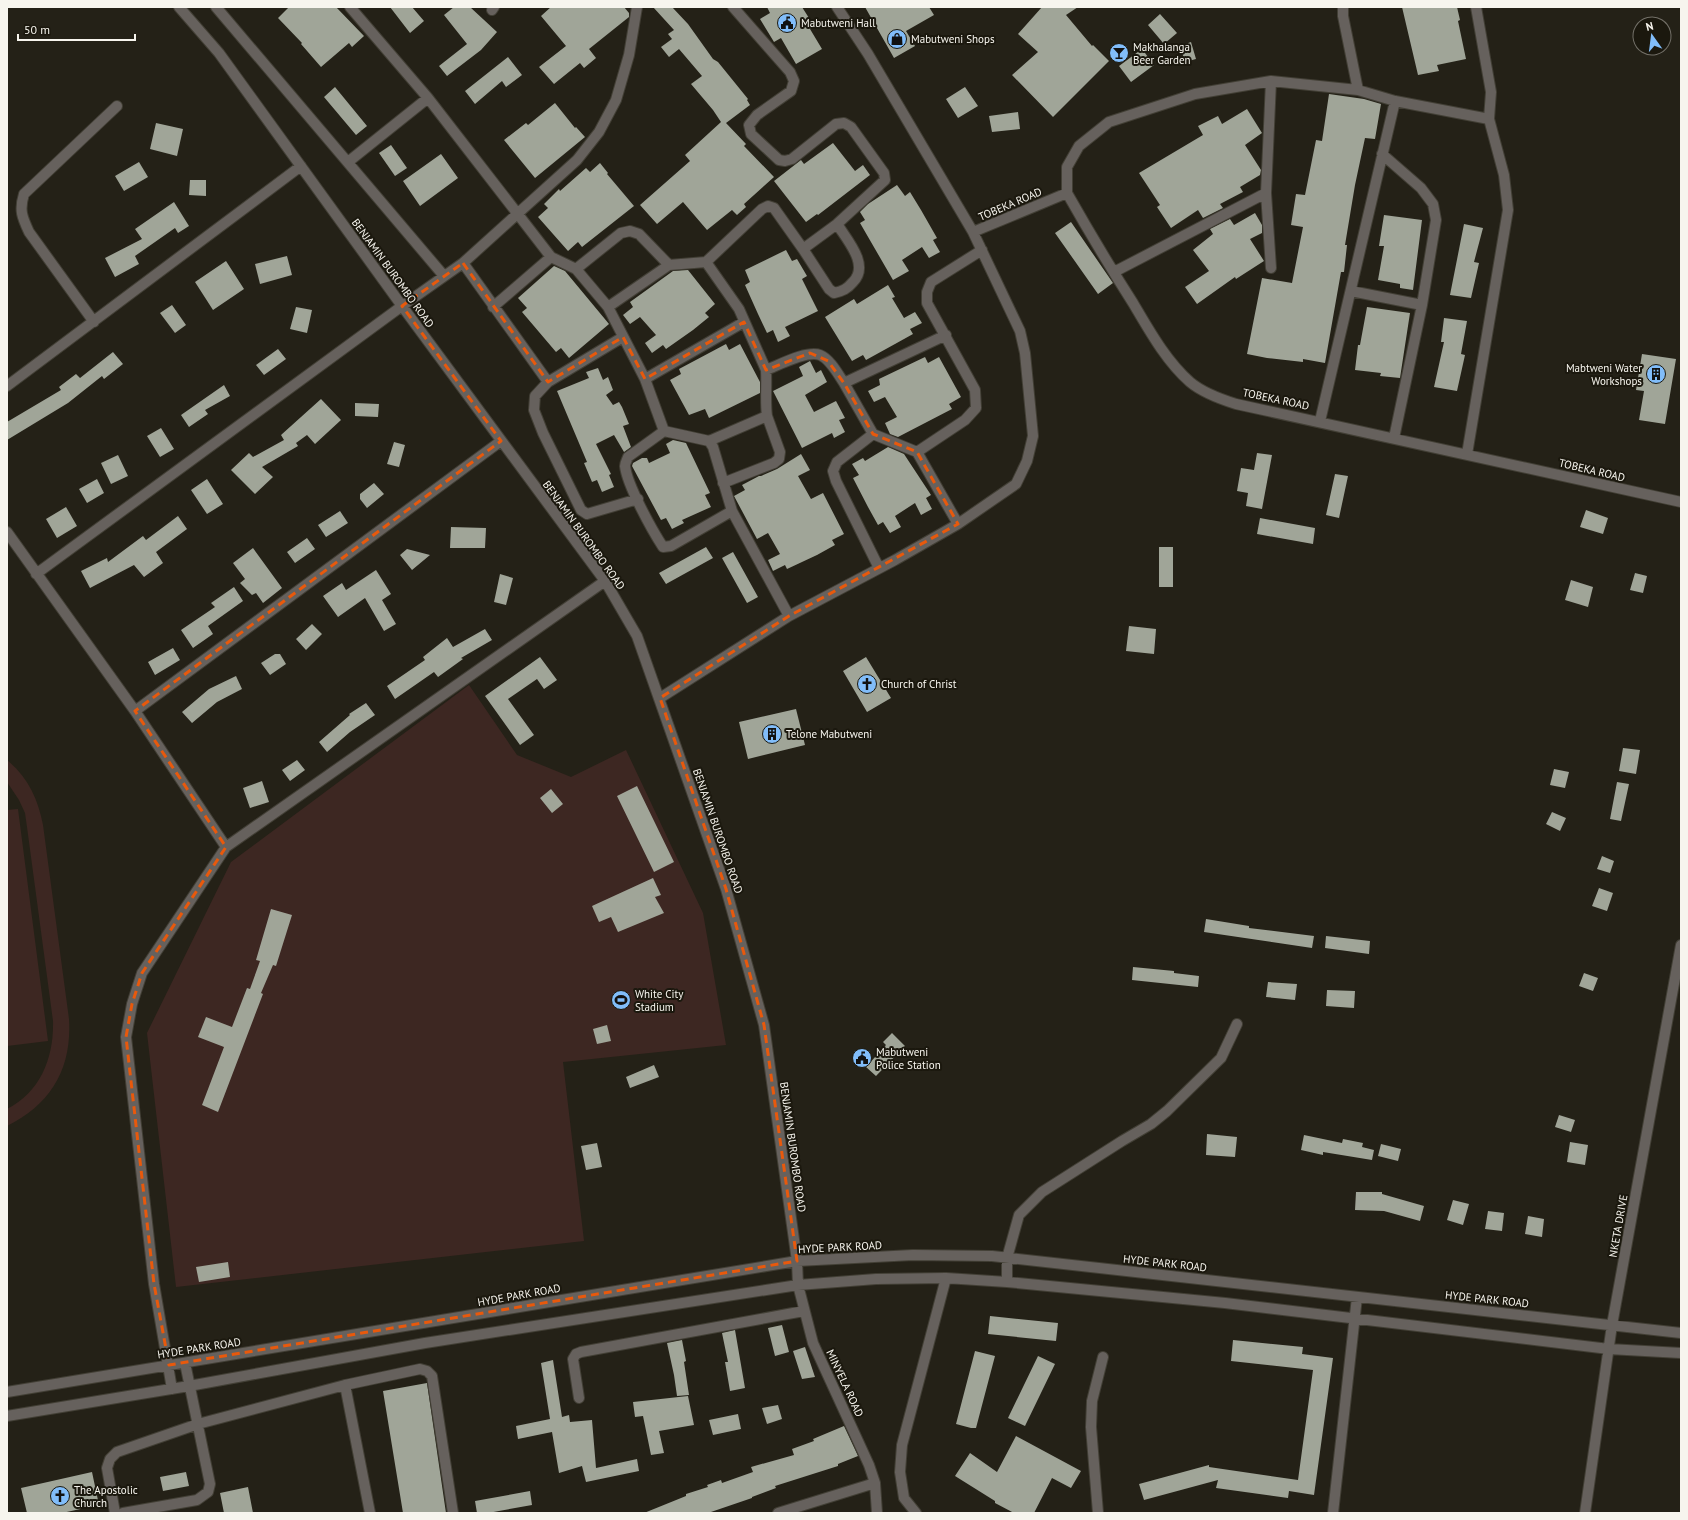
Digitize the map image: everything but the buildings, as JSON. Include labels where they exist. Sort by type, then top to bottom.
[{"type":"street","name":"BENJAMIN BUROMBO ROAD","points":[[179,7],[219,53],[402,306],[605,581],[637,636],[726,889],[764,1026],[797,1260]]},
{"type":"street","points":[[216,7],[444,276]]},
{"type":"street","points":[[350,7],[428,98],[516,214],[551,257],[576,269],[608,307],[645,379],[664,430]]},
{"type":"street","points":[[36,574],[463,263],[577,160],[599,132],[616,100],[629,55],[637,7]]},
{"type":"street","points":[[733,7],[790,72],[794,80],[791,91],[757,115],[749,125],[751,134],[779,160],[785,161],[792,159],[836,124],[844,123],[851,127],[884,174],[885,180],[881,184],[837,224],[803,249]]},
{"type":"street","points":[[660,698],[789,616],[958,524],[1016,484],[1027,461],[1033,436],[1026,353],[1022,338],[973,232],[868,54],[836,7]]},
{"type":"street","points":[[1343,7],[1343,16],[1358,90]]},
{"type":"street","points":[[1467,454],[1508,210],[1504,175],[1489,119],[1491,92],[1476,7]]},
{"type":"street","points":[[1271,81],[1266,193],[1271,268]]},
{"type":"street","points":[[1067,193],[1067,167],[1079,146],[1109,122],[1195,94],[1271,81],[1358,90],[1395,101],[1489,119]]},
{"type":"street","points":[[348,162],[428,98]]},
{"type":"street","points":[[1320,421],[1395,101]]},
{"type":"street","points":[[94,322],[29,232],[23,219],[20,206],[24,194],[117,106]]},
{"type":"street","points":[[1382,154],[1421,188],[1433,204],[1436,220],[1422,305],[1394,438]]},
{"type":"street","points":[[7,386],[301,166]]},
{"type":"street","name":"TOBEKA ROAD","points":[[973,232],[1067,193],[1155,339],[1175,366],[1190,382],[1214,397],[1236,404],[1320,421],[1681,502]]},
{"type":"street","points":[[1114,272],[1266,193]]},
{"type":"street","points":[[608,307],[669,265],[706,262],[762,209],[768,206],[774,208],[829,289],[834,293],[845,291],[859,277],[860,266],[857,256],[837,224]]},
{"type":"street","points":[[576,269],[621,233],[630,231],[639,234],[669,265]]},
{"type":"street","points":[[917,452],[965,420],[976,408],[975,390],[928,303],[927,292],[931,282],[982,250]]},
{"type":"street","points":[[493,307],[551,257]]},
{"type":"street","points":[[706,262],[738,310],[766,370],[765,402],[767,416],[780,452],[779,459],[774,463],[723,483]]},
{"type":"street","points":[[463,263],[548,382]]},
{"type":"street","points":[[1350,291],[1422,305]]},
{"type":"street","points":[[645,379],[744,322]]},
{"type":"street","points":[[844,383],[946,335]]},
{"type":"street","points":[[623,337],[548,382],[535,396],[534,410],[581,510],[587,514],[638,500]]},
{"type":"street","points":[[766,370],[810,353],[820,355],[828,361],[844,383],[873,434],[917,452],[958,524]]},
{"type":"street","points":[[664,430],[709,441],[767,416]]},
{"type":"street","points":[[664,430],[628,457],[625,464],[638,500],[663,547],[671,546],[732,511]]},
{"type":"street","points":[[873,434],[837,462],[833,471],[836,481],[879,568]]},
{"type":"street","points":[[135,711],[501,441]]},
{"type":"street","points":[[709,441],[713,447],[732,511],[789,616]]},
{"type":"street","points":[[7,532],[135,711],[226,847]]},
{"type":"street","points":[[172,1389],[154,1284],[126,1037],[132,1004],[142,973],[226,847],[605,581]]},
{"type":"street","name":"NKETA DRIVE","points":[[1585,1513],[1612,1325],[1681,945]]},
{"type":"street","points":[[1007,1282],[1007,1258],[1019,1215],[1042,1192],[1122,1140],[1150,1124],[1167,1111],[1221,1058],[1237,1024]]},
{"type":"street","name":"HYDE PARK ROAD","points":[[7,1392],[797,1260],[914,1255],[992,1256],[1681,1333]]},
{"type":"street","name":"MINYELA ROAD","points":[[797,1260],[798,1285],[813,1343],[866,1458],[875,1483],[876,1513]]},
{"type":"street","points":[[916,1513],[904,1498],[900,1472],[902,1445],[946,1278]]},
{"type":"street","points":[[7,1416],[172,1389],[425,1343],[798,1285],[876,1279],[946,1278],[1007,1282],[1354,1317],[1609,1348],[1681,1353]]},
{"type":"street","points":[[1333,1513],[1357,1297]]},
{"type":"street","points":[[580,1398],[573,1360],[576,1354],[581,1352],[804,1311]]},
{"type":"street","points":[[1098,1513],[1090,1427],[1092,1401],[1103,1357]]},
{"type":"street","points":[[123,1513],[197,1500],[208,1492],[210,1484],[185,1363]]},
{"type":"street","points":[[115,1513],[107,1468],[110,1459],[117,1452],[198,1424],[345,1385],[420,1369],[427,1371],[432,1376],[452,1513]]},
{"type":"street","points":[[345,1385],[370,1513]]},
{"type":"street","points":[[778,1513],[875,1483]]},
{"type":"highlighted area","points":[[463,263],[548,382],[623,337],[645,379],[744,322],[766,370],[810,353],[828,361],[844,383],[873,434],[917,452],[958,524],[789,616],[660,698],[726,889],[764,1025],[797,1261],[169,1365],[154,1284],[126,1037],[132,1004],[142,973],[226,847],[135,711],[501,441],[402,306]]},
{"type":"shaded area","name":"White City Stadium","points":[[469,685],[517,755],[571,777],[626,750],[703,913],[726,1045],[563,1062],[584,1241],[176,1287],[147,1033],[231,862]]},
{"type":"shaded area","points":[[7,760],[21,774],[31,789],[41,815],[69,1019],[69,1037],[67,1054],[62,1069],[56,1083],[47,1096],[36,1107],[7,1126],[7,1109],[19,1102],[29,1093],[43,1072],[51,1048],[53,1021],[25,813],[19,800],[7,782]]},
{"type":"shaded area","points":[[18,809],[48,1041],[7,1046],[7,810]]},
{"type":"place","name":"Mabutweni Hall","points":[[787,23]]},
{"type":"place","name":"Mabutweni Shops","points":[[897,39]]},
{"type":"place","name":"Makhalanga Beer Garden","points":[[1119,53]]},
{"type":"place","name":"Mabtweni Water Workshops","points":[[1656,374]]},
{"type":"place","name":"Church of Christ","points":[[867,684]]},
{"type":"place","name":"Telone Mabutweni","points":[[772,734]]},
{"type":"place","name":"White City Stadium","points":[[621,1000]]},
{"type":"place","name":"Mabutweni Police Station","points":[[862,1058]]},
{"type":"place","name":"The Apostolic Church","points":[[60,1496]]}]
